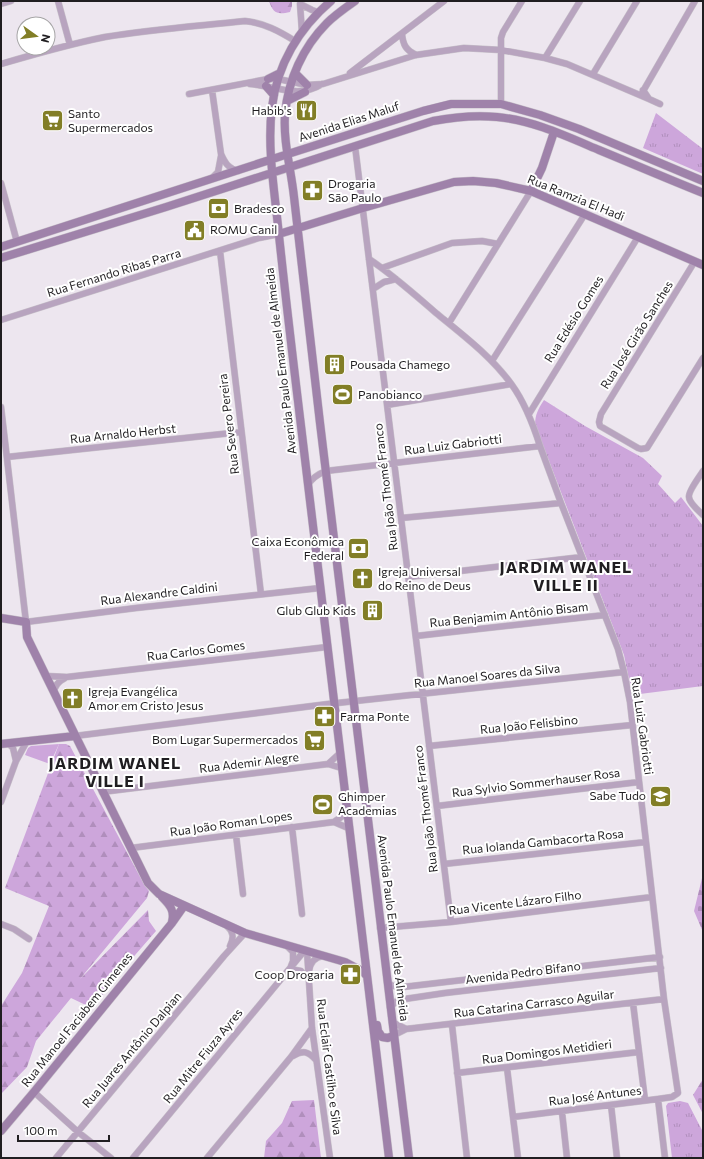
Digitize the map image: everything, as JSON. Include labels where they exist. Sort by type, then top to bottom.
[{"type":"street","points":[[1,4],[11,1]]},
{"type":"street","points":[[58,1],[70,45]]},
{"type":"street","name":"Avenida Paulo Emanuel de Almeida","points":[[331,1],[318,12],[295,41],[279,76],[275,91],[271,123],[272,159],[279,234],[339,754],[389,1158]]},
{"type":"street","name":"Avenida Paulo Emanuel de Almeida","points":[[355,1],[329,21],[315,36],[306,49],[290,87],[287,101],[285,133],[409,1158]]},
{"type":"street","points":[[346,77],[444,1]]},
{"type":"street","points":[[501,104],[501,38],[503,32],[522,1]]},
{"type":"street","points":[[545,58],[580,1]]},
{"type":"street","points":[[593,74],[637,1]]},
{"type":"street","points":[[642,92],[696,1]]},
{"type":"street","points":[[300,2],[318,12]]},
{"type":"street","points":[[300,2],[302,32]]},
{"type":"street","points":[[1,64],[70,45],[135,33],[245,21],[258,22],[270,26],[295,41]]},
{"type":"street","points":[[402,34],[403,42],[406,48],[409,52],[416,55]]},
{"type":"street","points":[[267,82],[275,91],[290,87],[306,88],[416,55],[464,48],[501,50],[545,58],[593,74],[642,92],[649,99],[660,104]]},
{"type":"street","points":[[295,73],[306,88]]},
{"type":"street","points":[[189,94],[244,84],[267,82],[279,76],[290,87]]},
{"type":"street","points":[[287,101],[306,88]]},
{"type":"street","points":[[212,90],[221,154],[224,162],[230,168],[238,171]]},
{"type":"street","name":"Avenida Elias Maluf","points":[[1,247],[272,159],[424,111],[451,104],[501,104],[540,115],[579,129],[703,181]]},
{"type":"street","name":"Avenida Elias Maluf","points":[[1,258],[166,207],[433,121],[449,118],[474,116],[498,117],[524,122],[554,132],[703,193]]},
{"type":"street","points":[[449,324],[531,191],[542,168],[554,132]]},
{"type":"street","points":[[599,150],[603,140]]},
{"type":"street","name":"Rua João Thomé Franco","points":[[355,146],[451,922]]},
{"type":"street","points":[[211,179],[218,172],[221,154]]},
{"type":"street","name":"Rua Ramzia El Hadi","points":[[297,229],[454,182],[473,181],[496,183],[531,191],[699,263]]},
{"type":"street","points":[[166,207],[192,195],[194,185]]},
{"type":"street","points":[[1,186],[17,242]]},
{"type":"street","points":[[492,361],[585,214]]},
{"type":"street","points":[[279,234],[297,229]]},
{"type":"street","name":"Rua Fernando Ribas Parra","points":[[1,320],[259,238],[279,234]]},
{"type":"street","name":"Rua Edésio Gomes","points":[[529,414],[638,237]]},
{"type":"street","points":[[382,268],[452,243],[482,241],[498,244]]},
{"type":"street","name":"Rua Severo Pereira","points":[[220,251],[261,594]]},
{"type":"street","points":[[369,259],[396,279],[492,361],[511,384],[529,414],[540,446]]},
{"type":"street","name":"Rua José Girão Sanches","points":[[699,263],[601,414],[599,422],[600,426],[638,448],[644,449],[650,446],[703,358]]},
{"type":"street","points":[[373,289],[384,282],[396,279]]},
{"type":"street","points":[[387,405],[511,384]]},
{"type":"street","points":[[1,407],[27,637],[148,883],[171,907],[173,916],[172,923]]},
{"type":"street","name":"Rua Arnaldo Herbst","points":[[7,457],[241,432]]},
{"type":"street","name":"Rua Luiz Gabriotti","points":[[326,471],[540,446],[618,649],[624,672],[630,702],[664,999],[678,1093]]},
{"type":"street","points":[[308,485],[311,479],[326,471]]},
{"type":"street","points":[[703,471],[688,497],[703,515]]},
{"type":"street","points":[[401,518],[561,503]]},
{"type":"street","points":[[408,577],[582,557]]},
{"type":"street","name":"Rua Alexandre Caldini","points":[[1,618],[26,622],[136,608],[320,588]]},
{"type":"street","name":"Rua Benjamim Antônio Bisam","points":[[416,636],[605,615]]},
{"type":"street","name":"Rua Carlos Gomes","points":[[46,676],[67,677],[327,647]]},
{"type":"street","name":"Rua Manoel Soares da Silva","points":[[353,701],[624,672]]},
{"type":"street","points":[[54,694],[54,690],[58,682],[67,677]]},
{"type":"street","points":[[4,743],[76,736],[353,701]]},
{"type":"street","points":[[54,738],[63,732],[66,728],[68,720]]},
{"type":"street","name":"Rua João Felisbino","points":[[429,746],[632,725]]},
{"type":"street","points":[[84,753],[84,742],[90,734]]},
{"type":"street","points":[[1,802],[16,761],[27,741]]},
{"type":"street","points":[[4,743],[13,748],[16,761]]},
{"type":"street","points":[[328,764],[339,754]]},
{"type":"street","name":"Rua Ademir Alegre","points":[[102,792],[328,764],[341,768]]},
{"type":"street","name":"Rua Sylvio Sommerhauser Rosa","points":[[436,806],[639,782]]},
{"type":"street","name":"Rua João Roman Lopes","points":[[130,848],[334,822],[347,813]]},
{"type":"street","name":"Rua João Roman Lopes","points":[[334,822],[348,828]]},
{"type":"street","points":[[292,827],[302,914]]},
{"type":"street","points":[[236,835],[243,894]]},
{"type":"street","name":"Rua Iolanda Gambacorta Rosa","points":[[444,864],[646,842]]},
{"type":"street","points":[[159,894],[241,931],[345,962],[350,963],[358,960],[363,951]]},
{"type":"street","name":"Rua Vicente Lázaro Filho","points":[[380,928],[451,922],[652,897]]},
{"type":"street","name":"Rua Manoel Faciabem Gimenes","points":[[1,1131],[172,923],[184,906]]},
{"type":"street","points":[[1,924],[14,929],[29,939]]},
{"type":"street","points":[[227,925],[231,929],[233,940]]},
{"type":"street","name":"Rua Juares Antônio Dalpian","points":[[224,956],[233,940],[241,931]]},
{"type":"street","name":"Rua Juares Antônio Dalpian","points":[[56,1158],[224,956],[241,931]]},
{"type":"street","points":[[285,944],[293,952],[293,961],[290,969],[301,971],[308,979]]},
{"type":"street","name":"Rua Mitre Fiuza Ayres","points":[[133,1158],[306,951]]},
{"type":"street","name":"Rua Eclair Castilho e Silva","points":[[306,951],[312,1028],[330,1158]]},
{"type":"street","name":"Rua Eclair Castilho e Silva","points":[[308,979],[310,968],[314,959],[318,956],[324,956]]},
{"type":"street","name":"Avenida Pedro Bifano","points":[[388,983],[393,986],[403,987],[660,957]]},
{"type":"street","points":[[345,962],[362,971],[366,975]]},
{"type":"street","name":"Avenida Pedro Bifano","points":[[390,1007],[398,1000],[445,993],[661,968]]},
{"type":"street","points":[[443,982],[445,993]]},
{"type":"street","points":[[368,987],[374,1004],[379,1034],[385,1038],[394,1035]]},
{"type":"street","name":"Rua Catarina Carrasco Aguilar","points":[[394,1035],[406,1029],[452,1025],[664,999]]},
{"type":"street","points":[[633,1003],[645,1100]]},
{"type":"street","points":[[392,1022],[406,1029]]},
{"type":"street","points":[[452,1025],[467,1158]]},
{"type":"street","points":[[207,1158],[291,1057],[312,1028]]},
{"type":"street","points":[[291,1057],[314,1044],[310,1037],[304,1039]]},
{"type":"street","points":[[301,1052],[310,1054],[316,1060]]},
{"type":"street","name":"Rua Domingos Metidieri","points":[[457,1073],[639,1052]]},
{"type":"street","points":[[507,1068],[518,1158]]},
{"type":"street","points":[[34,1092],[78,1132],[111,1158]]},
{"type":"street","name":"Rua José Antunes","points":[[513,1117],[672,1097],[678,1093]]},
{"type":"street","points":[[658,1099],[665,1158]]},
{"type":"street","points":[[611,1105],[617,1158]]},
{"type":"street","points":[[562,1112],[567,1158]]},
{"type":"green space","points":[[269,1],[292,1],[290,12],[279,13],[274,11]]},
{"type":"green space","points":[[656,113],[703,149],[703,174],[643,148]]},
{"type":"green space","points":[[544,400],[585,426],[643,458],[662,476],[658,484],[675,503],[681,497],[703,526],[703,686],[632,695],[624,655],[535,425],[537,412]]},
{"type":"green space","points":[[59,744],[50,764],[25,755],[28,748],[31,746]]},
{"type":"green space","points":[[59,744],[66,744],[70,746],[149,891],[147,898],[80,979],[148,910],[149,921],[156,931],[92,1008],[71,998],[36,1041],[27,1067],[1,1094],[1,1006],[22,973],[49,906],[5,888]]},
{"type":"green space","points":[[703,874],[703,932],[694,911]]},
{"type":"green space","points":[[703,1079],[703,1114],[693,1095]]},
{"type":"green space","points":[[314,1100],[321,1158],[264,1158],[266,1141],[282,1123],[292,1101]]},
{"type":"green space","points":[[680,1101],[688,1103],[703,1132],[703,1158],[672,1158],[666,1106],[668,1103]]},
{"type":"place","name":"Habib's","points":[[307,111]]},
{"type":"place","name":"Santo Supermercados","points":[[52,121]]},
{"type":"place","name":"Drogaria São Paulo","points":[[313,191]]},
{"type":"place","name":"Bradesco","points":[[219,209]]},
{"type":"place","name":"ROMU Canil","points":[[195,230]]},
{"type":"place","name":"Pousada Chamego","points":[[335,365]]},
{"type":"place","name":"Panobianco","points":[[343,395]]},
{"type":"place","name":"Caixa Econômica Federal","points":[[359,549]]},
{"type":"place","name":"Igreja Universal do Reino de Deus","points":[[362,579]]},
{"type":"place","name":"Glub Glub Kids","points":[[372,611]]},
{"type":"place","name":"Igreja Evangélica Amor em Cristo Jesus","points":[[72,699]]},
{"type":"place","name":"Farma Ponte","points":[[325,717]]},
{"type":"place","name":"Bom Lugar Supermercados","points":[[314,740]]},
{"type":"place","name":"Sabe Tudo","points":[[661,796]]},
{"type":"place","name":"Ghimper Academias","points":[[322,804]]},
{"type":"place","name":"Coop Drogaria","points":[[350,975]]},
{"type":"district","name":"JARDIM WANEL VILLE II","points":[[566,576]]},
{"type":"district","name":"JARDIM WANEL VILLE I","points":[[115,772]]}]
